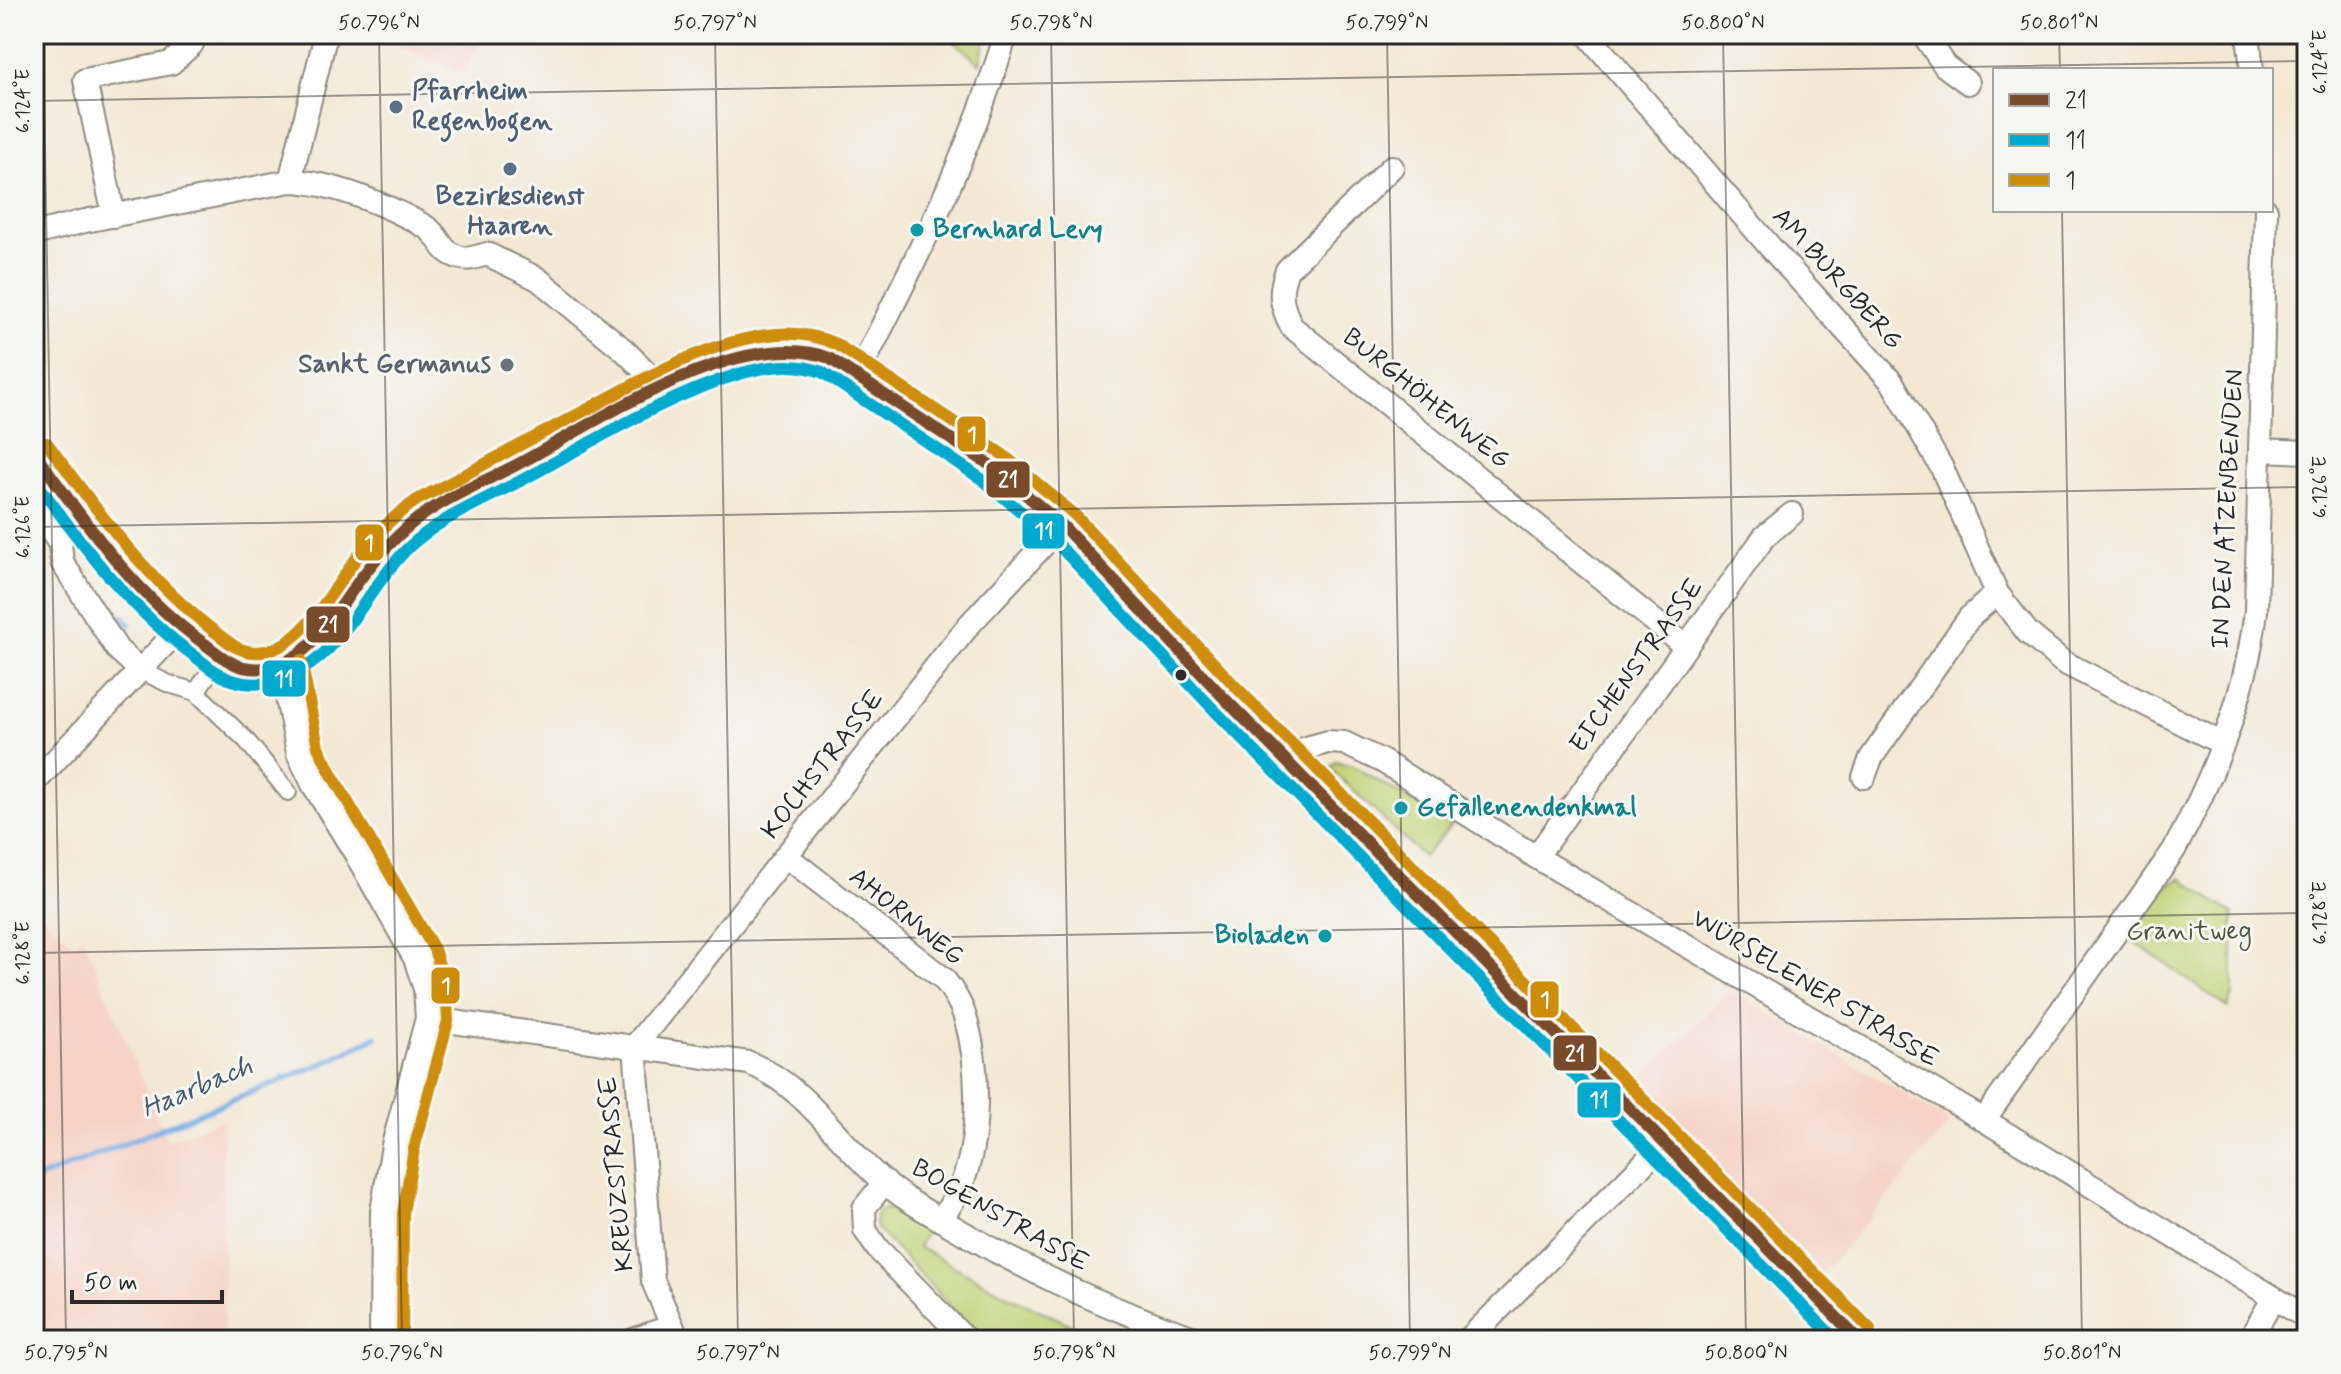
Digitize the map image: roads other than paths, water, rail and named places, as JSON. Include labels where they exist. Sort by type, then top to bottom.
[{"type":"main road","points":[[34,452],[116,562],[152,602],[181,627],[233,663],[250,667],[285,663],[310,645],[369,565],[397,533],[424,514],[662,388],[718,364],[782,349],[802,349],[820,354],[993,467],[1062,525],[1225,699],[1859,1340]]},
{"type":"main road","points":[[285,663],[303,752],[420,957],[430,988],[432,1019],[398,1146],[387,1212],[386,1340]]},
{"type":"street","points":[[114,216],[85,80],[171,63],[192,44],[194,34]]},
{"type":"street","points":[[290,181],[326,34]]},
{"type":"street","points":[[857,376],[924,245],[995,70],[1006,34]]},
{"type":"street","points":[[995,70],[1020,34]]},
{"type":"street","name":"AM BURGBERG","points":[[1587,34],[1771,248],[1892,382],[1942,468],[1997,593],[2028,633],[2063,662],[2223,744]]},
{"type":"street","points":[[1923,34],[1945,66],[1968,83]]},
{"type":"street","points":[[2248,34],[2252,68]]},
{"type":"street","name":"BURGHÖHENWEG","points":[[1392,167],[1287,270],[1280,286],[1281,306],[1292,327],[1685,646]]},
{"type":"street","points":[[34,234],[290,181],[314,181],[342,189],[429,229],[443,250],[454,255],[466,260],[487,254],[538,279],[624,350],[662,388]]},
{"type":"street","name":"IN DEN ATZENBENDEN","points":[[1984,1120],[2174,850],[2200,803],[2223,744],[2251,654],[2256,611],[2266,212]]},
{"type":"street","points":[[2260,450],[2307,452]]},
{"type":"street","points":[[58,484],[34,506],[60,544],[62,562],[117,649],[140,670],[169,684],[196,692],[246,740],[288,792]]},
{"type":"street","name":"EICHENSTRASSE","points":[[1536,857],[1765,536],[1792,514]]},
{"type":"street","points":[[60,544],[87,523]]},
{"type":"street","name":"KOCHSTRASSE","points":[[635,1046],[969,625],[1062,525]]},
{"type":"street","points":[[1864,777],[1871,758],[1969,618],[1997,593]]},
{"type":"street","points":[[34,783],[181,627]]},
{"type":"street","points":[[196,692],[221,655]]},
{"type":"street","name":"WÜRSELENER STRASSE","points":[[1291,764],[1306,748],[1319,742],[1344,743],[1382,761],[1536,857],[1984,1120],[2307,1318]]},
{"type":"street","name":"AHORNWEG","points":[[786,856],[944,979],[966,1017],[975,1077],[973,1138],[961,1187],[941,1220]]},
{"type":"street","name":"BOGENSTRASSE","points":[[432,1019],[749,1063],[772,1073],[814,1109],[885,1182],[941,1220],[1062,1287],[1200,1340]]},
{"type":"street","name":"KREUZSTRASSE","points":[[635,1046],[653,1281],[675,1333]]},
{"type":"street","points":[[1468,1340],[1663,1144]]},
{"type":"street","points":[[885,1182],[864,1208],[865,1230],[877,1248],[966,1340]]},
{"type":"street","points":[[2249,1340],[2274,1298]]},
{"type":"street","points":[[633,1340],[675,1333]]},
{"type":"waterway","name":"Haarbach","points":[[122,616],[129,624]]},
{"type":"waterway","name":"Haarbach","points":[[34,1180],[324,1063],[376,1037]]},
{"type":"place","name":"Pfarrheim Regenbogen","points":[[396,107]]},
{"type":"place","name":"Bezirksdienst Haaren","points":[[510,169]]},
{"type":"place","name":"Bernhard Levy","points":[[917,230]]},
{"type":"place","name":"Sankt Germanus","points":[[507,365]]},
{"type":"place","name":"Gefallenendenkmal","points":[[1401,808]]},
{"type":"place","name":"Bioladen","points":[[1325,936]]},
{"type":"park label","name":"Granitweg","points":[[2189,932]]}]
